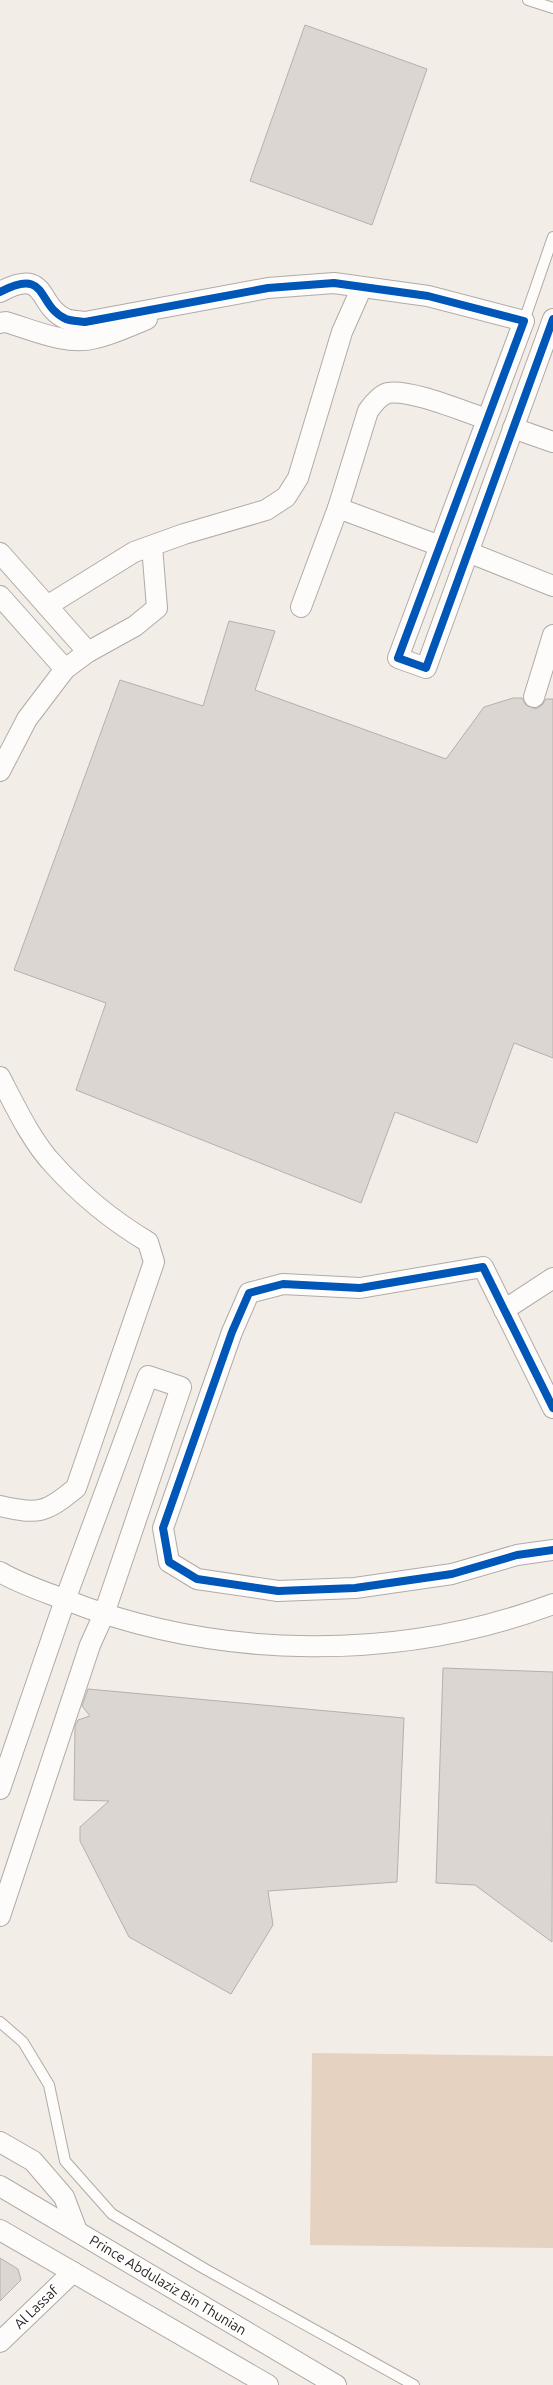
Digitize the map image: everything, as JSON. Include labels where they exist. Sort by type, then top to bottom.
[{"type":"street","points":[[0,292],[15,285],[28,283],[38,287],[54,309],[65,318],[85,322],[268,288],[334,283],[428,296],[524,321],[398,658],[426,668],[553,319]]},
{"type":"street","points":[[47,606],[134,552],[266,510],[286,497],[298,478],[342,332],[362,287]]},
{"type":"street","points":[[0,322],[62,338],[95,338],[198,300]]},
{"type":"street","points":[[301,607],[338,508],[368,411],[374,402],[387,393],[404,393],[487,419]]},
{"type":"street","points":[[513,428],[553,442]]},
{"type":"street","points":[[338,508],[440,546]]},
{"type":"street","points":[[0,771],[27,719],[65,669],[88,652],[135,626],[157,608],[152,546]]},
{"type":"street","points":[[468,552],[553,586]]},
{"type":"street","points":[[0,553],[88,652]]},
{"type":"street","points":[[0,596],[65,669]]},
{"type":"street","points":[[534,696],[553,635]]},
{"type":"street","points":[[0,1077],[22,1119],[53,1164],[116,1223],[148,1242],[154,1262],[76,1488],[53,1506],[27,1512],[0,1506]]},
{"type":"street","points":[[553,1408],[483,1267],[360,1288],[283,1284],[249,1293],[232,1332],[163,1528],[169,1562],[197,1580],[278,1590],[355,1588],[452,1574],[517,1555],[553,1550]]},
{"type":"street","points":[[504,1310],[553,1278]]},
{"type":"street","points":[[0,1789],[65,1600],[148,1376],[181,1387],[104,1614],[90,1645],[0,1916]]},
{"type":"street","points":[[0,1572],[65,1600],[104,1614],[162,1629],[224,1641],[343,1646],[391,1642],[513,1619],[553,1604]]},
{"type":"street","points":[[0,2142],[33,2161],[64,2197],[77,2231]]},
{"type":"street","name":"Prince Abdulaziz Bin Thunian","points":[[0,2186],[336,2385]]},
{"type":"street","points":[[0,2230],[268,2385]]},
{"type":"street","name":"Al Lassaf","points":[[0,2342],[72,2272]]},
{"type":"lane","points":[[528,0],[553,8]]},
{"type":"lane","points":[[524,321],[553,237]]},
{"type":"lane","points":[[0,2022],[23,2042],[50,2085],[65,2161],[112,2214],[205,2269],[414,2385]]},
{"type":"shaded area","points":[[312,2053],[553,2056],[553,2248],[310,2245]]},
{"type":"building","points":[[305,25],[427,69],[372,225],[250,181]]},
{"type":"building","points":[[229,621],[275,631],[255,690],[446,759],[484,707],[513,698],[522,698],[526,705],[536,709],[546,699],[553,699],[553,1058],[514,1043],[477,1143],[395,1112],[361,1203],[76,1090],[106,1003],[14,970],[120,680],[203,706]]},
{"type":"building","points":[[443,1668],[553,1672],[552,1942],[475,1885],[436,1883]]},
{"type":"building","points":[[88,1689],[404,1718],[397,1882],[268,1891],[273,1925],[231,1994],[129,1937],[80,1841],[80,1827],[109,1801],[74,1800],[75,1726],[78,1720],[90,1716],[82,1706]]},
{"type":"building","points":[[0,2258],[18,2269],[21,2280],[0,2301]]},
{"type":"cycle path","points":[[0,292],[16,285],[27,283],[35,286],[57,313],[68,320],[85,322],[268,288],[334,283],[428,296],[524,321],[398,658],[426,668],[553,319]]},
{"type":"cycle path","points":[[553,1408],[483,1267],[360,1288],[283,1284],[249,1293],[232,1332],[163,1528],[169,1562],[197,1579],[278,1591],[355,1588],[452,1574],[517,1555],[553,1550]]}]
